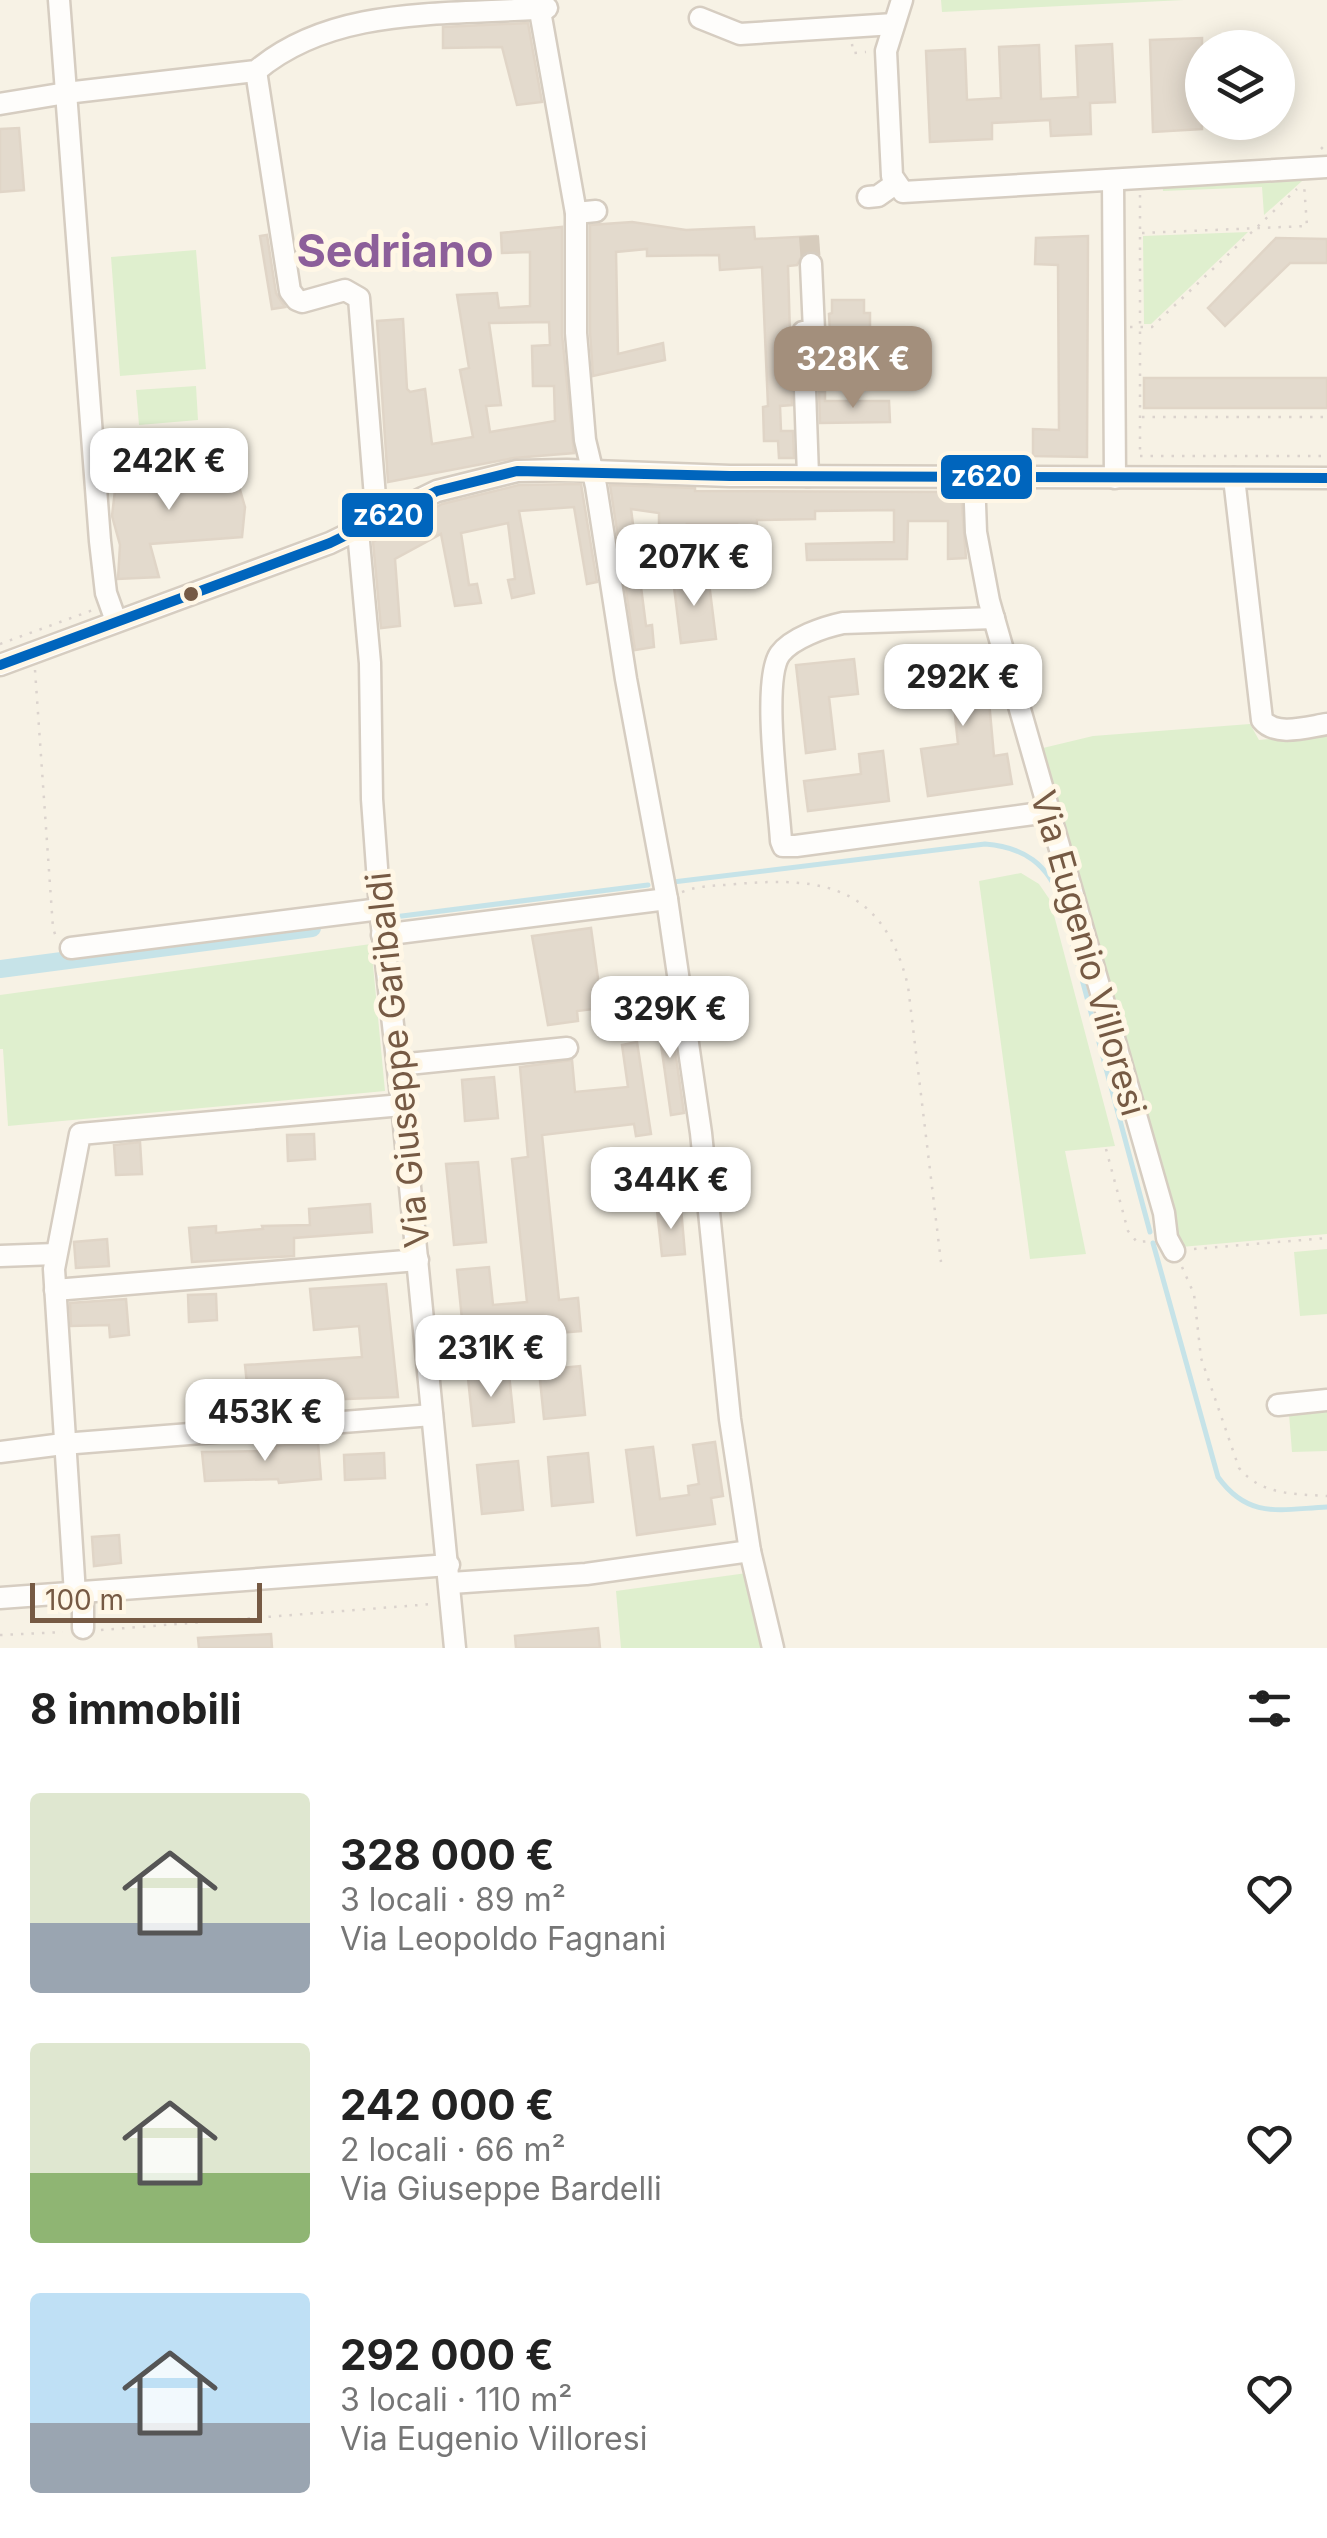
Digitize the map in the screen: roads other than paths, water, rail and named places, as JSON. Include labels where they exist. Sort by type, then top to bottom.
[{"type":"street","points":[[59,0],[100,541],[106,593],[116,622]]},
{"type":"street","points":[[868,198],[878,196],[893,180],[886,50],[902,0]]},
{"type":"street","points":[[0,104],[66,92],[256,71],[305,38],[398,8],[541,6],[586,212],[576,333],[584,440],[596,486],[626,679],[667,899],[702,1133],[730,1420],[750,1552],[773,1648]]},
{"type":"street","points":[[700,18],[740,34],[894,24]]},
{"type":"street","name":"Via Giuseppe Garibaldi","points":[[256,71],[290,291],[302,302],[345,290],[359,298],[369,495],[372,799],[382,934],[455,1648]]},
{"type":"street","points":[[893,180],[909,192],[1327,168]]},
{"type":"street","points":[[1113,180],[1115,478]]},
{"type":"street","points":[[811,264],[820,372]]},
{"type":"street","points":[[808,476],[802,332],[814,331]]},
{"type":"street","points":[[0,666],[367,526],[437,491],[517,472],[1327,478]]},
{"type":"street","name":"Via Eugenio Villoresi","points":[[974,478],[976,532],[994,618],[1170,1244]]},
{"type":"street","points":[[1234,478],[1262,720],[1267,726],[1288,729],[1327,724]]},
{"type":"street","points":[[994,618],[842,623],[787,647],[778,656],[771,696],[783,846],[1048,812]]},
{"type":"street","points":[[382,934],[667,899]]},
{"type":"street","points":[[71,948],[380,909]]},
{"type":"street","points":[[398,1065],[567,1048]]},
{"type":"street","points":[[81,1630],[63,1444],[55,1290],[56,1254],[80,1134],[402,1104]]},
{"type":"street","points":[[0,1256],[56,1254]]},
{"type":"street","points":[[55,1290],[418,1260]]},
{"type":"street","points":[[1278,1405],[1327,1400]]},
{"type":"street","points":[[0,1452],[432,1415]]},
{"type":"street","points":[[0,1598],[451,1583],[586,1574],[750,1552]]},
{"type":"waterway","points":[[673,882],[985,844],[1012,849],[1033,860],[1049,877],[1061,901],[1150,1232]]},
{"type":"waterway","points":[[394,917],[648,885]]},
{"type":"waterway","points":[[0,969],[312,928]]},
{"type":"waterway","points":[[1153,1243],[1218,1477],[1230,1491],[1254,1506],[1280,1510],[1327,1507]]},
{"type":"tunnel","points":[[809,236],[811,264]]},
{"type":"district","name":"Sedriano","points":[[395,250]]}]
